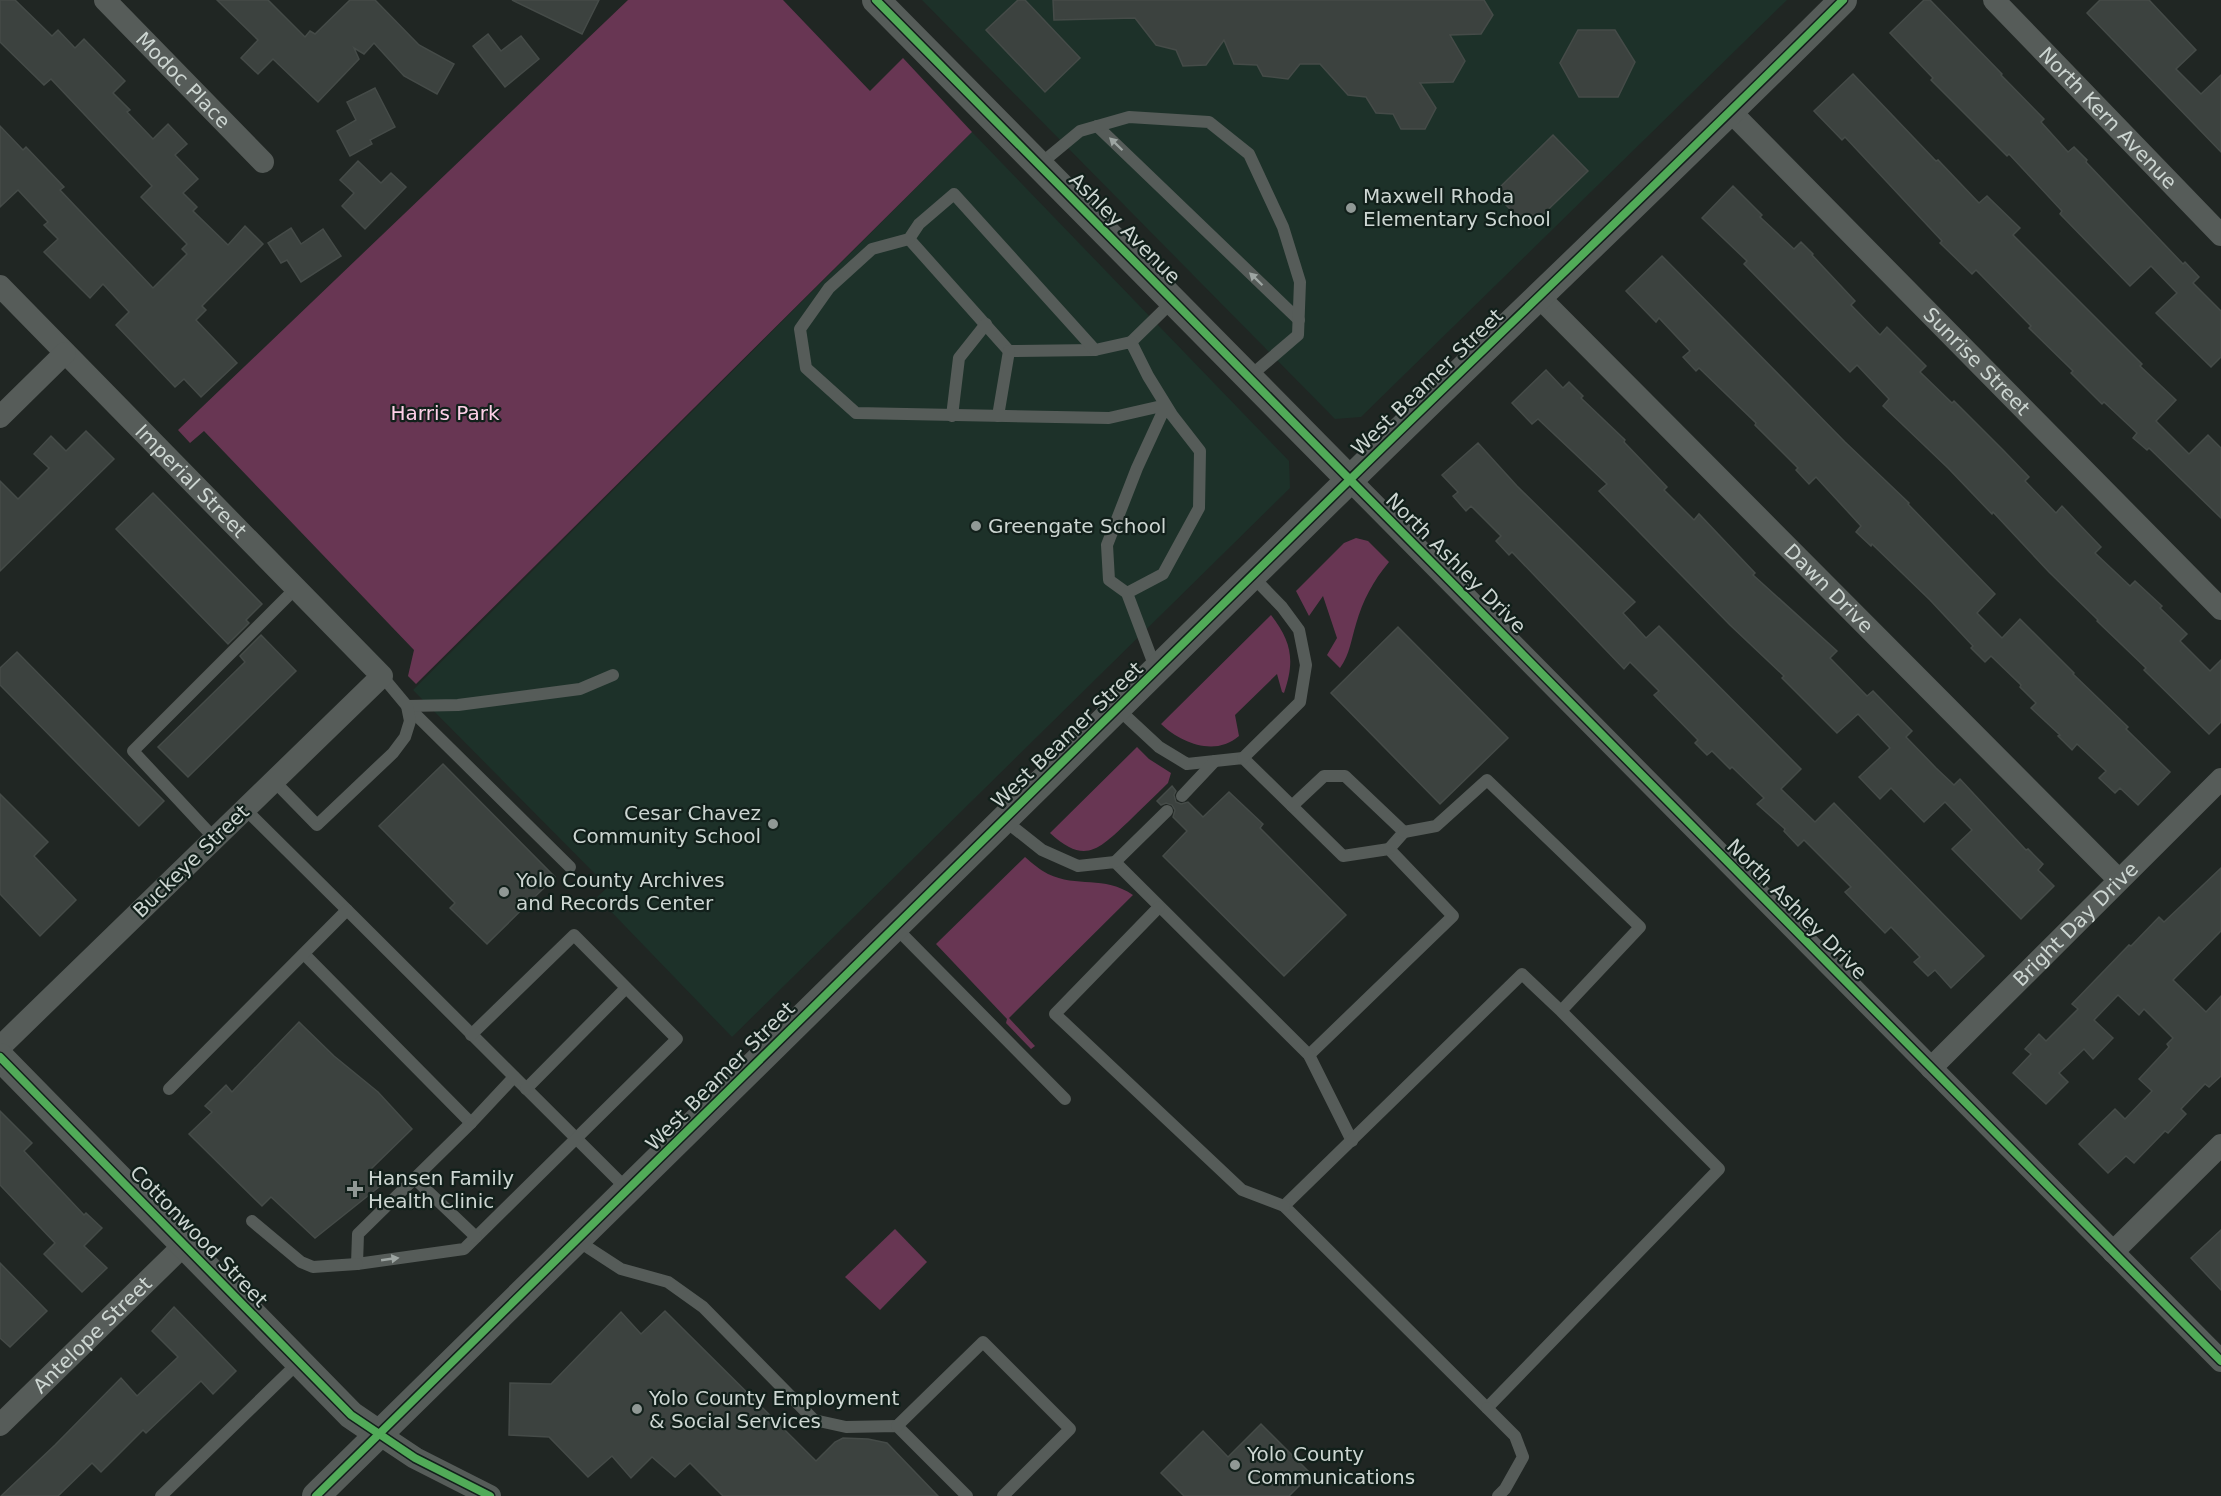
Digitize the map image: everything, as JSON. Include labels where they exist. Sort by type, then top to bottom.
[{"type":"street","name":"Modoc Place","points":[[105,0],[263,162]]},
{"type":"street","name":"Ashley Avenue","points":[[876,0],[1350,480]]},
{"type":"street","name":"West Beamer Street","points":[[316,1496],[578,1241],[627,1190],[1117,708],[1731,112],[1843,0]]},
{"type":"street","name":"North Kern Avenue","points":[[1994,0],[2221,235]]},
{"type":"street","name":"Sunrise Street","points":[[1731,112],[2221,609]]},
{"type":"street","name":"Imperial Street","points":[[0,286],[382,676]]},
{"type":"street","name":"Dawn Drive","points":[[1539,297],[2119,880]]},
{"type":"street","points":[[0,417],[65,353]]},
{"type":"street","name":"North Ashley Drive","points":[[1350,480],[2221,1361]]},
{"type":"street","name":"Buckeye Street","points":[[0,1047],[382,676]]},
{"type":"street","name":"Bright Day Drive","points":[[1931,1068],[2221,779]]},
{"type":"street","name":"Cottonwood Street","points":[[0,1057],[351,1415],[379,1434]]},
{"type":"street","points":[[2113,1252],[2221,1145]]},
{"type":"street","name":"Antelope Street","points":[[0,1425],[184,1245]]},
{"type":"street","points":[[379,1434],[415,1458],[490,1496]]},
{"type":"lane","points":[[1039,165],[1080,131],[1129,117],[1209,122],[1249,154],[1283,227],[1300,282],[1298,335],[1249,377]]},
{"type":"lane","points":[[1097,126],[1299,320]]},
{"type":"lane","points":[[1095,350],[954,194],[919,224],[909,239],[872,249],[829,288],[800,329],[806,368],[856,413],[1109,418],[1166,405]]},
{"type":"lane","points":[[909,239],[1009,351]]},
{"type":"lane","points":[[1009,351],[1095,350],[1131,342],[1173,301]]},
{"type":"lane","points":[[952,416],[959,358],[986,324]]},
{"type":"lane","points":[[1127,593],[1163,574],[1199,508],[1200,451],[1166,405],[1131,342]]},
{"type":"lane","points":[[998,416],[1009,351]]},
{"type":"lane","points":[[1156,670],[1127,593],[1109,580],[1107,545],[1137,468],[1166,405]]},
{"type":"lane","points":[[1117,708],[1159,747],[1187,764],[1243,758],[1300,702],[1306,665],[1299,630],[1282,607],[1252,576]]},
{"type":"lane","points":[[215,838],[134,751],[296,588]]},
{"type":"lane","points":[[407,706],[458,705],[580,689],[613,675]]},
{"type":"lane","points":[[382,676],[407,706],[570,867]]},
{"type":"lane","points":[[274,781],[316,825],[393,753],[405,737],[410,721],[407,706]]},
{"type":"lane","points":[[1243,758],[1342,856],[1389,849],[1404,832],[1436,826],[1487,780],[1640,927],[1561,1011]]},
{"type":"lane","points":[[1182,796],[1215,761]]},
{"type":"lane","points":[[1292,806],[1324,776],[1345,776],[1404,832]]},
{"type":"lane","points":[[245,808],[627,1190]]},
{"type":"lane","points":[[1004,820],[1042,849],[1078,866],[1115,862],[1167,811]]},
{"type":"lane","points":[[1309,1055],[1453,916],[1389,849]]},
{"type":"lane","points":[[1115,862],[1309,1055],[1352,1140]]},
{"type":"lane","points":[[1160,907],[1055,1014],[1242,1190],[1284,1206],[1515,1436],[1523,1457],[1505,1489],[1498,1496]]},
{"type":"lane","points":[[169,1089],[347,910]]},
{"type":"lane","points":[[896,927],[1065,1100]]},
{"type":"lane","points":[[252,1221],[301,1262],[313,1267],[357,1264],[464,1249],[677,1039],[574,935],[471,1035]]},
{"type":"lane","points":[[304,954],[471,1123]]},
{"type":"lane","points":[[1284,1206],[1522,974],[1561,1011],[1719,1169],[1487,1408]]},
{"type":"lane","points":[[526,1089],[626,988]]},
{"type":"lane","points":[[357,1264],[358,1234],[471,1123],[514,1077]]},
{"type":"lane","points":[[414,1178],[476,1238]]},
{"type":"lane","points":[[578,1241],[621,1269],[668,1282],[703,1307],[814,1420],[846,1427],[897,1426],[983,1342],[1070,1429],[1003,1496]]},
{"type":"lane","points":[[161,1496],[299,1362]]},
{"type":"lane","points":[[897,1426],[967,1496]]},
{"type":"shaded area","name":"Maxwell Rhoda Elementary School","points":[[922,0],[1787,0],[1361,417],[1335,419]]},
{"type":"shaded area","points":[[972,132],[1289,461],[1290,488],[732,1037],[597,897],[608,887],[413,690]]},
{"type":"green space","name":"Harris Park","points":[[628,0],[783,0],[870,91],[903,58],[972,132],[416,684],[408,676],[414,650],[204,431],[190,443],[178,430]]},
{"type":"green space","points":[[1356,538],[1368,541],[1389,562],[1365,599],[1348,652],[1340,668],[1327,655],[1337,638],[1323,596],[1309,616],[1296,591],[1344,543]]},
{"type":"green space","points":[[1271,615],[1283,634],[1290,652],[1290,671],[1284,693],[1277,674],[1235,715],[1239,736],[1220,746],[1188,742],[1161,724]]},
{"type":"green space","points":[[1137,747],[1149,759],[1171,773],[1168,783],[1163,788],[1108,840],[1091,850],[1073,849],[1050,833]]},
{"type":"green space","points":[[1025,857],[1045,872],[1059,878],[1112,885],[1133,895],[1009,1018],[1035,1046],[1031,1049],[1006,1023],[1007,1019],[936,944]]},
{"type":"green space","points":[[895,1229],[927,1262],[880,1310],[845,1277]]},
{"type":"building","points":[[0,0],[15,0],[52,36],[58,30],[75,48],[84,39],[125,81],[113,93],[130,110],[127,112],[153,139],[168,124],[187,144],[175,155],[198,179],[183,193],[197,207],[193,211],[228,245],[245,226],[263,244],[202,306],[206,310],[196,320],[237,363],[201,397],[184,379],[175,387],[116,325],[129,312],[103,284],[90,298],[44,252],[58,239],[44,225],[48,222],[18,190],[0,207],[0,126],[23,150],[26,147],[64,187],[60,190],[153,288],[187,254],[182,249],[187,244],[141,197],[152,186],[51,79],[44,85],[0,42]]},
{"type":"building","points":[[217,0],[268,0],[305,37],[310,31],[315,34],[350,0],[375,0],[419,45],[454,64],[437,94],[404,76],[374,43],[364,54],[354,48],[359,59],[318,102],[273,59],[258,74],[241,58],[258,40]]},
{"type":"building","points":[[512,0],[599,0],[582,34]]},
{"type":"building","points":[[1018,0],[1025,0],[1080,58],[1045,92],[986,30]]},
{"type":"building","name":"Maxwell Rhoda Elementary School","points":[[1053,0],[1484,0],[1493,15],[1481,34],[1450,35],[1465,61],[1453,82],[1420,83],[1436,108],[1425,129],[1401,129],[1393,114],[1376,113],[1366,97],[1348,95],[1320,64],[1300,64],[1288,79],[1263,76],[1257,65],[1234,64],[1224,40],[1206,65],[1183,66],[1176,50],[1156,45],[1135,18],[1054,20]]},
{"type":"building","points":[[1924,0],[1930,0],[2002,74],[2044,119],[2041,122],[2068,152],[2074,147],[2183,264],[2185,262],[2199,277],[2193,283],[2221,311],[2221,357],[2211,367],[2156,313],[2177,293],[2151,266],[2130,286],[2060,214],[2062,211],[2009,154],[2007,156],[1931,80],[1933,78],[1890,33]]},
{"type":"building","points":[[2100,0],[2149,0],[2196,50],[2176,69],[2201,94],[2221,75],[2221,152],[2087,13]]},
{"type":"building","points":[[1578,30],[1615,30],[1635,62],[1618,97],[1579,97],[1560,63]]},
{"type":"building","points":[[488,34],[501,51],[521,36],[539,59],[505,87],[473,46]]},
{"type":"building","points":[[1853,74],[1979,203],[1987,196],[2020,228],[2013,235],[2176,400],[2156,421],[2189,454],[2208,435],[2221,448],[2221,518],[2149,448],[2147,450],[2133,438],[2137,433],[2104,402],[2102,404],[2071,373],[2073,371],[2029,328],[2031,326],[1976,270],[1972,274],[1940,243],[1942,241],[1845,137],[1842,140],[1814,111]]},
{"type":"building","points":[[375,88],[395,127],[370,140],[372,144],[350,156],[337,131],[356,120],[347,102]]},
{"type":"building","points":[[1553,135],[1588,171],[1529,228],[1494,193]]},
{"type":"building","points":[[358,161],[381,183],[391,173],[406,187],[365,229],[342,206],[354,193],[340,180]]},
{"type":"building","points":[[1733,186],[1762,215],[1760,217],[1794,249],[1801,242],[1813,254],[1855,301],[1851,305],[1880,335],[1887,327],[1926,366],[1920,372],[1952,403],[1954,401],[2004,451],[2029,477],[2025,481],[2056,513],[2062,506],[2101,547],[2095,553],[2130,586],[2135,581],[2162,606],[2160,608],[2187,634],[2180,641],[2210,671],[2221,660],[2221,722],[2209,734],[2144,670],[2146,668],[2097,621],[1993,512],[1992,514],[1883,406],[1889,399],[1857,365],[1850,372],[1744,264],[1747,261],[1702,218]]},
{"type":"building","points":[[291,228],[301,244],[323,229],[341,256],[301,282],[287,260],[281,263],[268,243]]},
{"type":"building","points":[[1662,256],[1845,442],[1909,503],[1995,594],[1977,613],[2002,638],[2020,619],[2170,772],[2138,805],[2120,788],[2115,793],[2099,778],[2106,771],[2077,744],[2072,750],[2058,736],[2060,735],[2031,708],[2036,703],[2020,687],[2021,685],[1991,656],[1985,662],[1930,600],[1872,544],[1871,546],[1856,532],[1861,526],[1816,477],[1809,484],[1796,470],[1798,468],[1755,425],[1756,423],[1699,368],[1696,371],[1683,357],[1690,351],[1659,318],[1656,322],[1626,291]]},
{"type":"building","points":[[1546,370],[1563,388],[1569,382],[1583,396],[1581,398],[1625,440],[1624,442],[1667,487],[1664,490],[1694,520],[1699,514],[1755,573],[1753,575],[1837,651],[1830,658],[1867,696],[1873,691],[1912,731],[1906,737],[1936,768],[1954,785],[1960,779],[2026,850],[2028,849],[2043,864],[2038,870],[2054,886],[2021,919],[1952,849],[1972,830],[1945,802],[1924,822],[1891,788],[1880,799],[1859,777],[1890,748],[1858,714],[1837,733],[1782,678],[1784,676],[1730,625],[1599,491],[1607,484],[1538,419],[1532,424],[1512,403]]},
{"type":"building","points":[[86,431],[114,459],[0,571],[0,481],[18,499],[49,468],[34,454],[51,436],[66,451]]},
{"type":"building","points":[[1478,443],[1517,486],[1635,602],[1623,613],[1646,638],[1659,626],[1801,769],[1781,789],[1815,822],[1834,803],[1984,956],[1951,988],[1935,970],[1928,976],[1914,962],[1920,957],[1891,927],[1885,933],[1845,892],[1851,887],[1804,840],[1798,846],[1784,831],[1785,829],[1757,804],[1764,798],[1712,751],[1707,755],[1695,743],[1698,740],[1654,695],[1659,691],[1630,662],[1624,669],[1512,552],[1509,555],[1496,541],[1501,536],[1471,506],[1466,511],[1453,496],[1458,492],[1442,475]]},
{"type":"building","points":[[153,493],[262,604],[246,620],[249,623],[228,644],[116,529]]},
{"type":"building","points":[[1398,627],[1508,738],[1440,804],[1331,693]]},
{"type":"building","points":[[261,635],[296,671],[188,777],[158,747],[245,662],[240,656]]},
{"type":"building","points":[[17,652],[164,801],[139,826],[0,685],[0,668]]},
{"type":"building","points":[[443,764],[555,877],[487,944],[450,908],[455,903],[379,826]]},
{"type":"building","points":[[1172,786],[1176,791],[1174,795],[1176,802],[1181,804],[1188,802],[1203,817],[1229,792],[1263,824],[1260,828],[1346,915],[1284,976],[1163,856],[1187,831],[1173,817],[1175,810],[1172,805],[1166,803],[1161,805],[1157,801]]},
{"type":"building","points":[[0,794],[48,842],[34,856],[76,900],[40,936],[0,894]]},
{"type":"building","points":[[2221,868],[2221,931],[2173,980],[2206,1012],[2221,996],[2221,1076],[2209,1087],[2205,1084],[2181,1109],[2186,1114],[2168,1133],[2165,1131],[2134,1163],[2126,1156],[2108,1173],[2079,1144],[2115,1109],[2125,1119],[2152,1091],[2139,1079],[2169,1047],[2167,1044],[2173,1038],[2144,1009],[2139,1015],[2118,995],[2094,1020],[2113,1038],[2093,1059],[2084,1049],[2059,1073],[2068,1082],[2046,1104],[2013,1073],[2031,1054],[2025,1049],[2039,1034],[2046,1041],[2078,1009],[2072,1004],[2129,945],[2131,946],[2159,917],[2164,922]]},
{"type":"building","points":[[299,1022],[334,1056],[378,1092],[412,1129],[371,1169],[384,1183],[315,1238],[271,1197],[262,1206],[189,1134],[212,1112],[205,1106],[226,1085],[232,1092]]},
{"type":"building","points":[[0,1111],[32,1143],[24,1151],[84,1215],[86,1213],[102,1228],[84,1246],[107,1268],[82,1292],[44,1254],[55,1243],[0,1185]]},
{"type":"building","points":[[2221,1230],[2221,1290],[2191,1258]]},
{"type":"building","points":[[0,1263],[47,1311],[10,1347],[0,1338]]},
{"type":"building","points":[[174,1307],[236,1371],[213,1394],[201,1381],[146,1433],[143,1430],[101,1472],[92,1463],[58,1496],[1,1496],[121,1378],[137,1396],[178,1357],[152,1331]]},
{"type":"building","name":"Yolo County Employment & Social Services","points":[[665,1311],[816,1461],[835,1442],[843,1438],[868,1439],[887,1443],[938,1496],[723,1496],[690,1463],[675,1477],[652,1457],[631,1478],[612,1456],[588,1477],[549,1437],[509,1435],[510,1383],[551,1384],[621,1312],[641,1334]]},
{"type":"building","name":"Yolo County Communications","points":[[1261,1424],[1311,1474],[1289,1496],[1184,1496],[1161,1473],[1203,1431],[1228,1457]]},
{"type":"cycle path","points":[[876,0],[2221,1361]]},
{"type":"cycle path","points":[[316,1496],[1327,502],[1843,0]]},
{"type":"cycle path","points":[[0,1057],[351,1415],[415,1458],[490,1496]]},
{"type":"place","name":"Maxwell Rhoda Elementary School","points":[[1351,208]]},
{"type":"place","name":"Greengate School","points":[[976,526]]},
{"type":"place","name":"Cesar Chavez Community School","points":[[773,824]]},
{"type":"place","name":"Yolo County Archives and Records Center","points":[[504,892]]},
{"type":"place","name":"Hansen Family Health Clinic","points":[[355,1189]]},
{"type":"place","name":"Yolo County Employment & Social Services","points":[[637,1409]]},
{"type":"place","name":"Yolo County Communications","points":[[1235,1465]]}]
